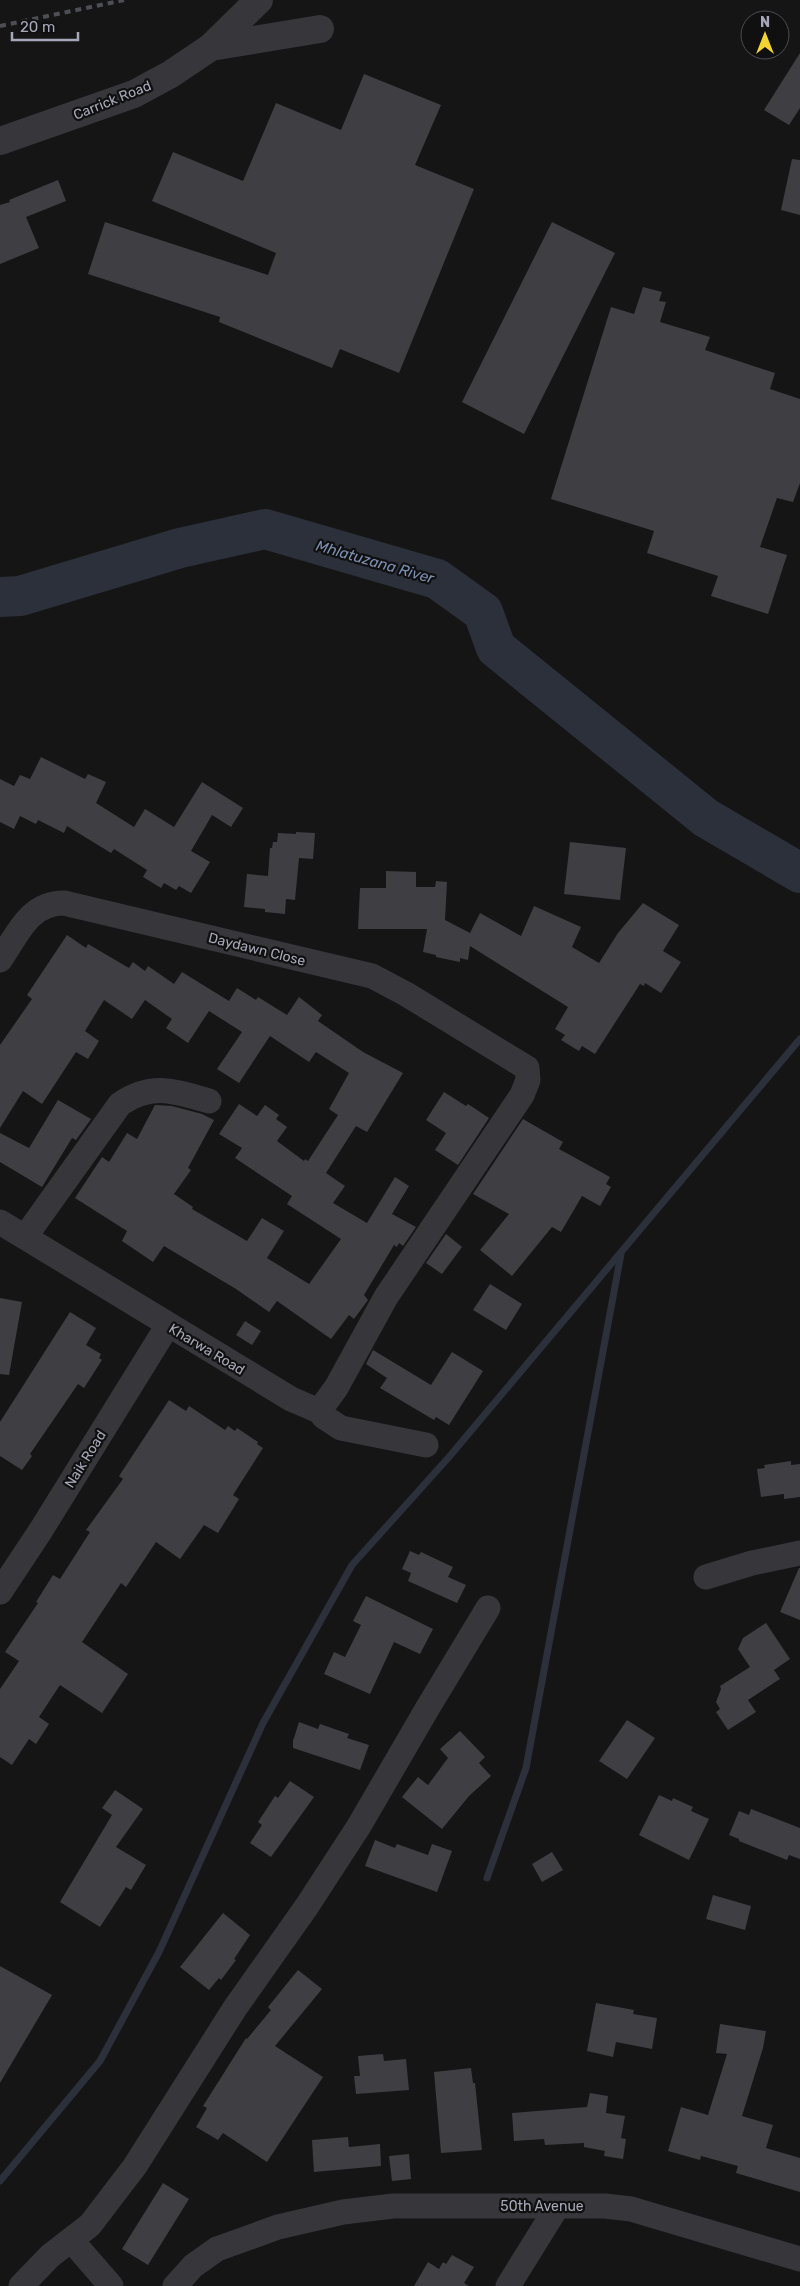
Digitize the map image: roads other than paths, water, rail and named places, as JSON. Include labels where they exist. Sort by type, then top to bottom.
[{"type":"street","name":"Carrick Road","points":[[0,141],[134,94],[171,74],[210,47],[259,0]]},
{"type":"street","points":[[210,47],[320,29]]},
{"type":"street","name":"Daydawn Close","points":[[0,960],[28,919],[40,907],[51,903],[64,903],[372,976],[406,994],[527,1068],[529,1075],[522,1095],[386,1297],[336,1388],[319,1411]]},
{"type":"street","points":[[25,1237],[120,1104],[133,1095],[152,1090],[166,1090],[209,1101]]},
{"type":"street","name":"Kharwa Road","points":[[0,1222],[291,1399],[319,1411],[324,1417],[341,1428],[426,1445]]},
{"type":"street","name":"Naik Road","points":[[0,1592],[42,1530],[168,1325]]},
{"type":"street","points":[[706,1577],[752,1563],[800,1553]]},
{"type":"street","points":[[21,2286],[50,2256],[90,2225],[134,2166],[235,2008],[307,1906],[359,1826],[426,1709],[488,1608]]},
{"type":"street","name":"50th Avenue","points":[[176,2286],[193,2266],[205,2256],[237,2241],[278,2227],[343,2212],[393,2206],[605,2206],[631,2210],[800,2259]]},
{"type":"street","points":[[508,2286],[557,2206]]},
{"type":"street","points":[[72,2240],[111,2286]]},
{"type":"waterway","name":"Mhlatuzana River","points":[[0,597],[20,596],[180,548],[265,529],[437,579],[483,612],[496,648],[706,818],[800,873]]},
{"type":"waterway","points":[[0,2181],[100,2061],[159,1952],[263,1723],[352,1565],[449,1457],[800,1039]]},
{"type":"waterway","points":[[487,1878],[526,1768],[621,1254]]},
{"type":"railway","points":[[0,26],[124,0]]}]
